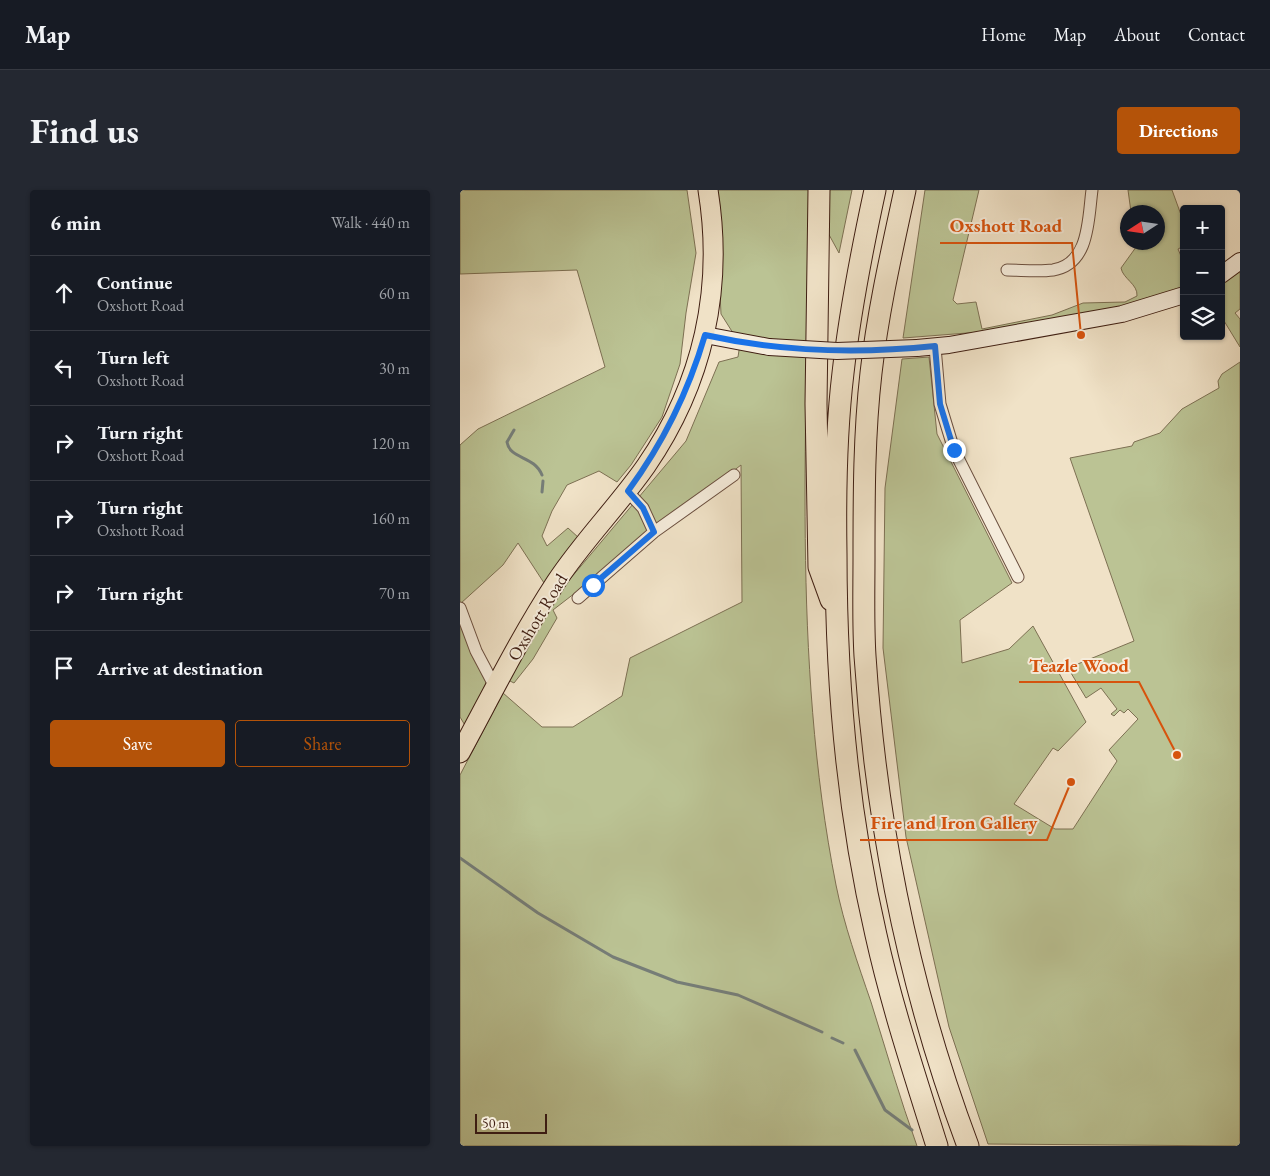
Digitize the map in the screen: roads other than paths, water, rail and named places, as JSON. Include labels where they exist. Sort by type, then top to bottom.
[{"type":"highway","points":[[819,190],[816,404],[819,567],[836,614]]},
{"type":"highway","points":[[874,190],[858,271],[843,373],[835,490],[836,614],[847,773],[875,932],[892,1003],[938,1146]]},
{"type":"highway","points":[[905,190],[886,281],[871,372],[864,482],[865,654],[877,786],[902,927],[923,1012],[968,1146]]},
{"type":"main road","name":"Oxshott Road","points":[[460,753],[495,687],[557,581],[628,491],[665,436],[680,408],[694,372],[705,335],[714,285],[714,228],[708,190]]},
{"type":"main road","points":[[1225,273],[1240,261]]},
{"type":"main road","points":[[705,335],[769,347],[837,351],[917,348],[1122,314],[1180,296]]},
{"type":"street","points":[[1007,270],[1052,270],[1072,262],[1084,244],[1092,190]]},
{"type":"street","points":[[935,346],[940,404],[951,443],[1018,577]]},
{"type":"street","name":"Oxshott Road","points":[[578,598],[654,532],[734,475]]},
{"type":"street","points":[[628,491],[643,508],[654,532]]},
{"type":"street","points":[[460,608],[476,651],[495,687]]},
{"type":"waterway","points":[[514,430],[507,442],[509,448],[517,455],[534,464],[542,475]]},
{"type":"waterway","points":[[542,492],[543,481]]},
{"type":"waterway","points":[[460,858],[538,913],[613,957],[677,982],[738,995],[822,1032]]},
{"type":"waterway","points":[[832,1038],[843,1043]]},
{"type":"waterway","points":[[855,1050],[885,1110],[912,1130]]},
{"type":"place","name":"Oxshott Road","points":[[1081,335]]},
{"type":"place","name":"Teazle Wood","points":[[1177,755]]},
{"type":"place","name":"Fire and Iron Gallery","points":[[1071,782]]}]
